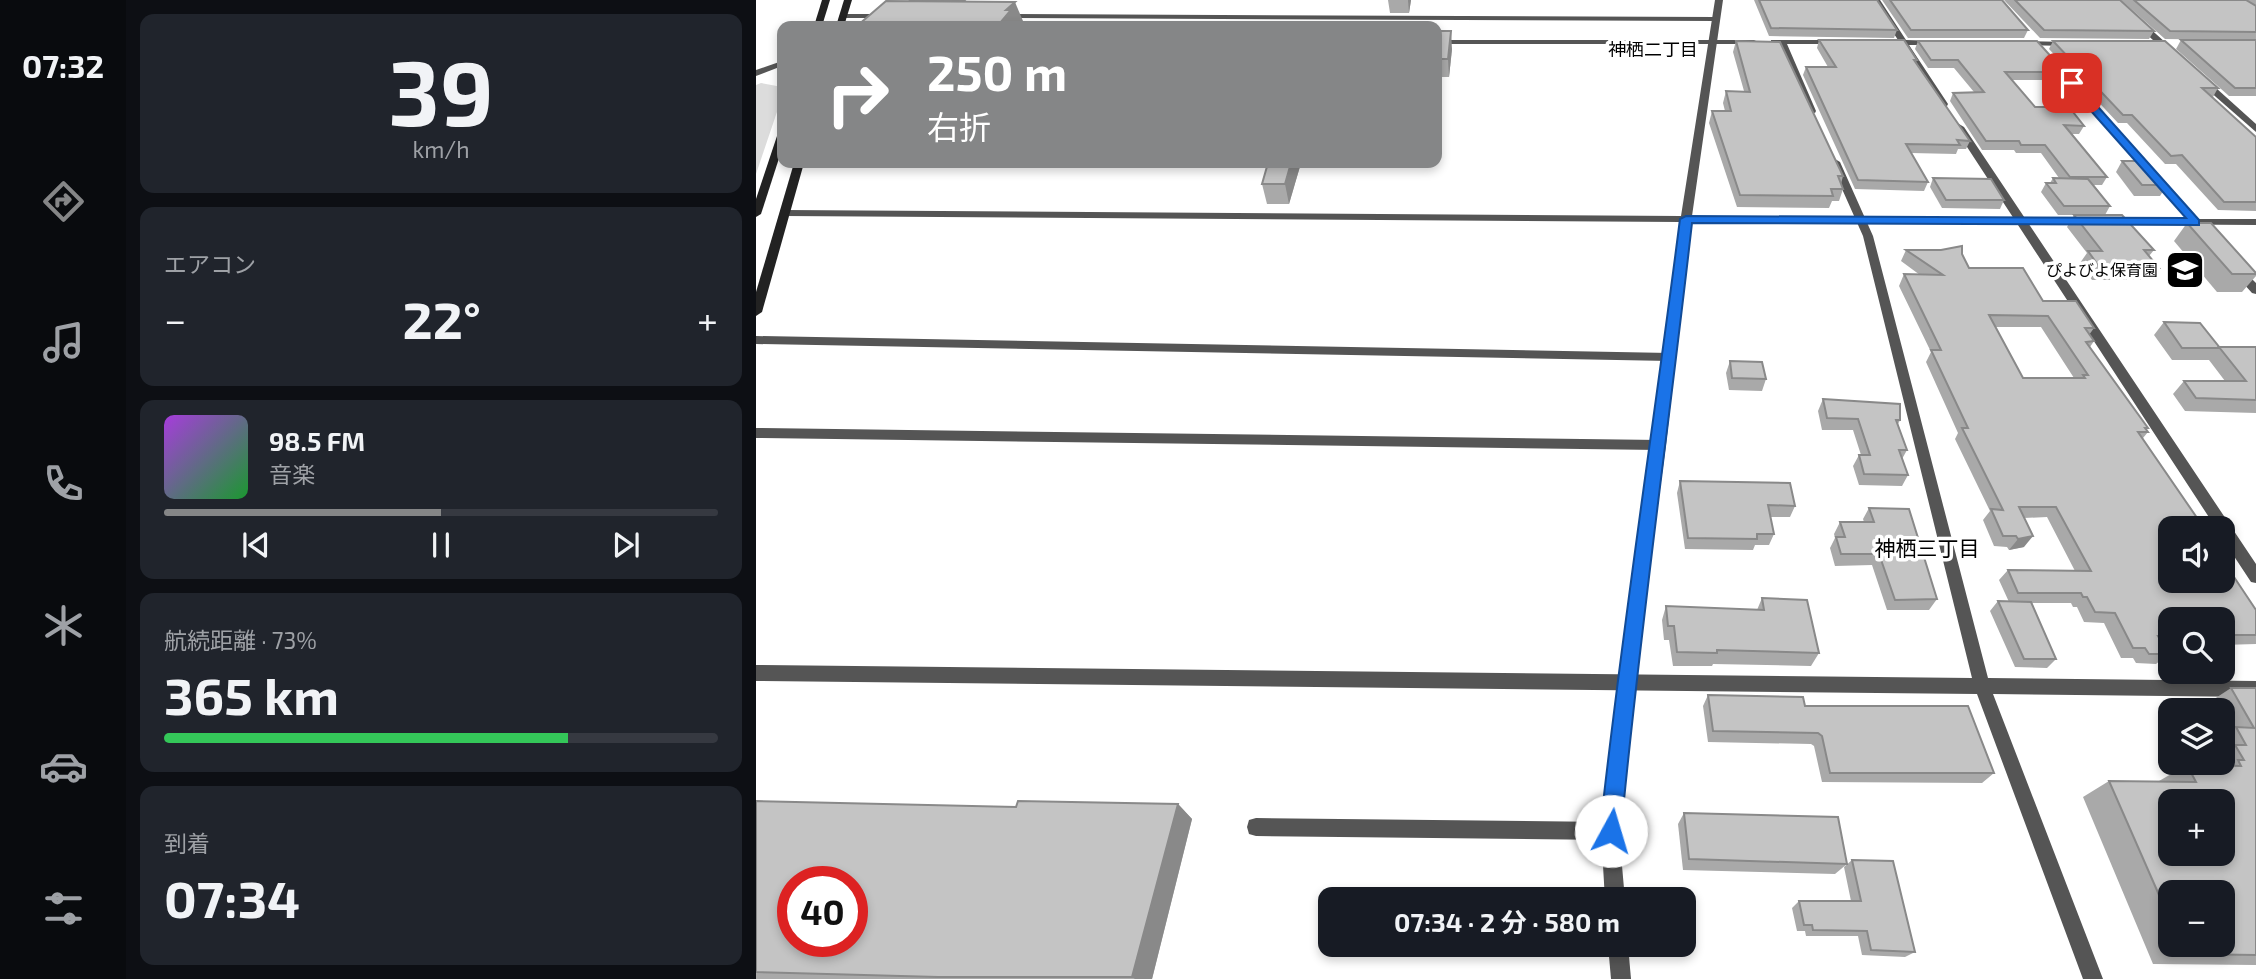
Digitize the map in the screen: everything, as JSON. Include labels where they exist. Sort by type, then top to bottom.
[{"type":"main road","points":[[820,21],[827,0]]},
{"type":"main road","points":[[842,21],[848,0]]},
{"type":"main road","points":[[756,214],[777,151]]},
{"type":"main road","points":[[756,312],[798,168]]},
{"type":"street","points":[[1614,887],[1611,831],[1626,681],[1659,445],[1686,219],[1719,0]]},
{"type":"street","points":[[1876,0],[1948,109]]},
{"type":"street","points":[[2114,0],[2181,61]]},
{"type":"street","points":[[843,16],[898,16]]},
{"type":"street","points":[[996,16],[1716,19]]},
{"type":"street","points":[[2029,35],[2213,242]]},
{"type":"street","points":[[1442,42],[1850,42]]},
{"type":"street","points":[[1782,42],[1871,249],[1982,686],[2093,979]]},
{"type":"street","points":[[1877,42],[1944,43]]},
{"type":"street","points":[[2010,43],[2078,44]]},
{"type":"street","points":[[2148,44],[2176,44]]},
{"type":"street","points":[[756,64],[777,57]]},
{"type":"street","points":[[756,73],[777,65]]},
{"type":"street","points":[[2200,78],[2256,130]]},
{"type":"street","points":[[1955,121],[2256,577]]},
{"type":"street","points":[[785,213],[2256,222]]},
{"type":"street","points":[[2230,261],[2256,290]]},
{"type":"street","points":[[756,340],[1670,357]]},
{"type":"street","points":[[756,433],[1659,445]]},
{"type":"street","points":[[756,673],[2256,689]]},
{"type":"street","points":[[1256,827],[1611,831]]},
{"type":"street","points":[[1619,957],[1621,979]]},
{"type":"shaded area","points":[[761,83],[777,86],[777,112],[756,174],[756,85]]},
{"type":"building","points":[[911,0],[965,0],[909,1]]},
{"type":"building","points":[[1759,0],[1877,0],[1897,30],[1771,28]]},
{"type":"building","points":[[1890,0],[2002,0],[2028,30],[1911,30]]},
{"type":"building","points":[[2015,0],[2120,0],[2154,31],[2044,30]]},
{"type":"building","points":[[2134,0],[2246,0],[2256,6],[2256,32],[2170,31]]},
{"type":"building","points":[[886,1],[1015,2],[1006,10],[1011,10],[1002,21],[863,21]]},
{"type":"building","points":[[1442,31],[1451,31],[1448,59],[1442,59]]},
{"type":"building","points":[[1819,40],[1904,40],[1917,60],[1914,60],[1970,141],[1957,140],[1960,145],[1906,144],[1928,182],[1858,180],[1806,67],[1836,67]]},
{"type":"building","points":[[2181,40],[2256,40],[2256,88],[2235,88]]},
{"type":"building","points":[[1736,41],[1780,42],[1843,176],[1838,176],[1843,189],[1831,189],[1833,196],[1740,195],[1712,111],[1731,111],[1726,91],[1750,92]]},
{"type":"building","points":[[1918,41],[2037,41],[2065,72],[2005,72],[2035,107],[2069,107],[2084,126],[2064,125],[2107,177],[2070,177],[2045,145],[2021,145],[2019,141],[1986,141],[1953,93],[1984,92],[1958,60],[1931,60]]},
{"type":"building","points":[[2053,41],[2165,41],[2218,88],[2202,88],[2256,137],[2256,202],[2224,202],[2182,155],[2171,156],[2132,115],[2123,115]]},
{"type":"building","points":[[2122,161],[2145,161],[2167,185],[2142,185]]},
{"type":"building","points":[[1267,168],[1290,168],[1285,184],[1262,184]]},
{"type":"building","points":[[1933,178],[1991,179],[2004,200],[1946,200]]},
{"type":"building","points":[[2053,178],[2088,179],[2110,206],[2064,206],[2046,183],[2056,183]]},
{"type":"building","points":[[2074,215],[2122,215],[2154,250],[2144,250],[2159,268],[2100,268],[2088,251],[2102,251]]},
{"type":"building","points":[[2187,223],[2211,223],[2256,274],[2232,274]]},
{"type":"building","points":[[1962,246],[1962,254],[1969,268],[2023,268],[2043,301],[2076,301],[2094,328],[2085,328],[2094,341],[2086,342],[2148,428],[2145,428],[2148,432],[2138,432],[2196,516],[2158,516],[2158,593],[2235,593],[2235,578],[2256,610],[2256,635],[2235,635],[2235,607],[2158,607],[2158,654],[2149,654],[2145,648],[2133,648],[2115,613],[2095,612],[2087,597],[2083,597],[2081,593],[2018,593],[2008,570],[2091,571],[2056,507],[2019,507],[2033,536],[2018,539],[2016,536],[2003,536],[1991,509],[2003,510],[1962,428],[1968,428],[1931,350],[1941,350],[1904,274],[1943,275],[1906,250],[1941,250]],"holes":[[[1989,315],[2048,316],[2088,375],[2083,375],[2085,378],[2023,378]]]},
{"type":"building","points":[[2164,322],[2200,323],[2220,348],[2182,348]]},
{"type":"building","points":[[2219,347],[2256,347],[2256,400],[2196,398],[2184,381],[2246,381]]},
{"type":"building","points":[[1730,361],[1762,362],[1766,379],[1732,378]]},
{"type":"building","points":[[1823,399],[1900,404],[1900,420],[1896,420],[1907,450],[1899,450],[1908,475],[1864,474],[1859,455],[1870,455],[1858,419],[1827,418]]},
{"type":"building","points":[[1680,481],[1790,483],[1795,506],[1768,505],[1774,534],[1757,534],[1757,539],[1688,538]]},
{"type":"building","points":[[1869,508],[1909,509],[1937,599],[1895,600],[1879,554],[1841,554],[1836,537],[1845,537],[1840,522],[1874,522]]},
{"type":"building","points":[[1762,598],[1807,600],[1819,653],[1717,650],[1717,653],[1677,652],[1674,626],[1668,626],[1666,606],[1764,610]]},
{"type":"building","points":[[1998,601],[2031,602],[2056,659],[2024,659]]},
{"type":"building","points":[[2231,688],[2256,688],[2256,955],[2235,955],[2235,880],[2158,880],[2158,893],[2109,781],[2196,782],[2192,775],[2235,775],[2235,766],[2241,766],[2238,760],[2244,760],[2235,745],[2246,745],[2236,727],[2254,728]]},
{"type":"building","points":[[1708,695],[1803,697],[1805,706],[1968,706],[1994,773],[1830,773],[1822,736],[1818,733],[1713,731]]},
{"type":"building","points":[[756,801],[1016,807],[1018,801],[1178,804],[1132,977],[938,977],[756,972]]},
{"type":"building","points":[[1684,813],[1838,817],[1847,864],[1689,859]]},
{"type":"building","points":[[1852,860],[1893,861],[1915,952],[1871,950],[1867,931],[1813,930],[1812,925],[1804,925],[1799,901],[1861,901]]},
{"type":"place","name":"ぴよびよ保育園","points":[[2185,270]]},
{"type":"district","name":"神栖二丁目","points":[[1653,50]]},
{"type":"district","name":"神栖三丁目","points":[[1927,549]]},
{"type":"route","points":[[1611,831],[1626,681],[1659,445],[1686,219],[2195,222],[2072,83]]}]
